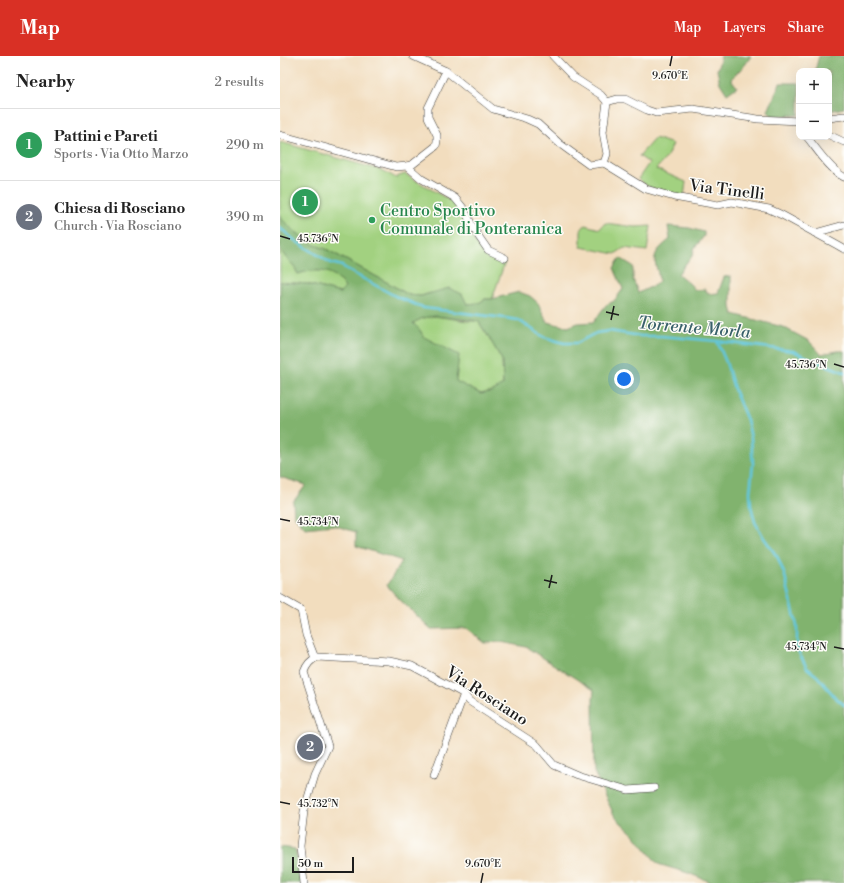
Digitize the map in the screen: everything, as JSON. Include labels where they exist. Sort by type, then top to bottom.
[{"type":"street","points":[[413,56],[446,71],[493,109],[527,119],[538,124],[560,144],[589,165],[604,163],[607,154],[603,132],[607,102]]},
{"type":"street","points":[[553,56],[573,77],[601,96],[607,102]]},
{"type":"street","points":[[280,135],[396,167],[413,164],[436,146],[437,135],[428,117],[428,108],[446,71]]},
{"type":"street","points":[[607,102],[616,98],[625,99],[656,113],[693,109],[758,119],[796,120]]},
{"type":"street","points":[[832,118],[844,116]]},
{"type":"street","points":[[832,136],[844,142]]},
{"type":"street","points":[[809,140],[831,166],[844,177]]},
{"type":"street","name":"Via Tinelli","points":[[604,163],[646,189],[674,197],[718,205],[732,202],[769,209],[844,249]]},
{"type":"street","points":[[407,166],[422,179],[455,198],[464,209],[476,232],[488,250],[505,258]]},
{"type":"street","points":[[815,233],[844,225]]},
{"type":"street","points":[[280,598],[301,610],[306,635],[315,658],[306,666],[304,672],[328,746],[315,774],[304,811],[300,846],[304,883]]},
{"type":"street","name":"Via Rosciano","points":[[315,658],[365,659],[389,661],[412,666],[464,694],[469,700],[537,745],[554,765],[577,775],[628,790],[654,788]]},
{"type":"street","points":[[434,775],[464,694]]},
{"type":"green space","points":[[720,56],[751,56],[745,65],[731,79],[737,87],[727,94],[720,83],[717,70]]},
{"type":"green space","points":[[819,56],[844,56],[844,108],[832,110],[832,68],[816,68]]},
{"type":"green space","points":[[780,83],[796,83],[796,115],[772,116],[768,111]]},
{"type":"green space","points":[[655,138],[673,144],[666,158],[656,169],[686,182],[684,197],[649,187],[638,179],[649,163],[639,156]]},
{"type":"green space","name":"Centro Sportivo Comunale di Ponteranica","points":[[280,142],[384,171],[396,178],[405,174],[461,207],[470,234],[482,251],[505,262],[492,299],[485,299],[479,303],[467,304],[430,293],[421,296],[409,295],[326,249],[312,244],[292,229],[280,217]]},
{"type":"green space","points":[[280,217],[292,229],[312,244],[326,249],[409,295],[421,296],[449,288],[462,294],[467,304],[479,303],[485,299],[492,299],[519,292],[530,296],[538,303],[547,322],[568,327],[578,323],[594,322],[606,305],[614,301],[623,289],[614,268],[620,258],[633,266],[633,279],[638,293],[655,285],[659,281],[655,257],[659,250],[670,239],[668,226],[689,228],[704,232],[704,236],[678,274],[695,290],[705,289],[708,294],[718,293],[724,277],[731,276],[731,307],[733,314],[783,327],[809,341],[821,354],[844,351],[844,883],[712,883],[688,873],[658,864],[634,835],[615,817],[594,772],[594,690],[526,647],[501,642],[485,643],[466,628],[431,629],[396,596],[387,585],[402,561],[356,546],[356,532],[333,525],[305,528],[294,516],[293,502],[306,485],[280,477],[280,282],[308,284],[340,293],[345,288],[337,278],[323,271],[298,274],[293,265],[280,249]],"holes":[[[435,316],[478,321],[502,360],[503,385],[493,391],[481,394],[456,381],[459,355],[424,337],[413,323],[423,318]]]},
{"type":"green space","points":[[605,223],[635,227],[651,226],[647,251],[624,248],[615,254],[581,247],[581,230],[585,225],[600,229]]},
{"type":"green space","points":[[280,249],[293,265],[298,274],[323,271],[337,278],[345,288],[340,293],[308,284],[280,282]]},
{"type":"green space","points":[[435,316],[467,321],[478,321],[502,360],[503,385],[493,391],[481,394],[455,381],[419,329],[412,323],[423,318]]},
{"type":"green space","points":[[280,847],[295,849],[303,883],[280,883]]},
{"type":"waterway","name":"Torrente Morla","points":[[280,228],[297,242],[331,263],[342,266],[395,296],[424,308],[518,320],[544,337],[564,343],[577,343],[596,333],[609,331],[641,336],[661,336],[717,341],[793,351],[844,372]]},
{"type":"waterway","points":[[717,341],[726,362],[735,392],[747,420],[751,438],[753,464],[750,492],[751,506],[755,522],[778,558],[785,576],[797,626],[797,649],[807,668],[817,676],[844,705]]},
{"type":"place","name":"Pattini e Pareti","points":[[305,202]]},
{"type":"place","name":"Centro Sportivo Comunale di Ponteranica","points":[[372,220]]},
{"type":"place","name":"Chiesa di Rosciano","points":[[310,747]]}]
